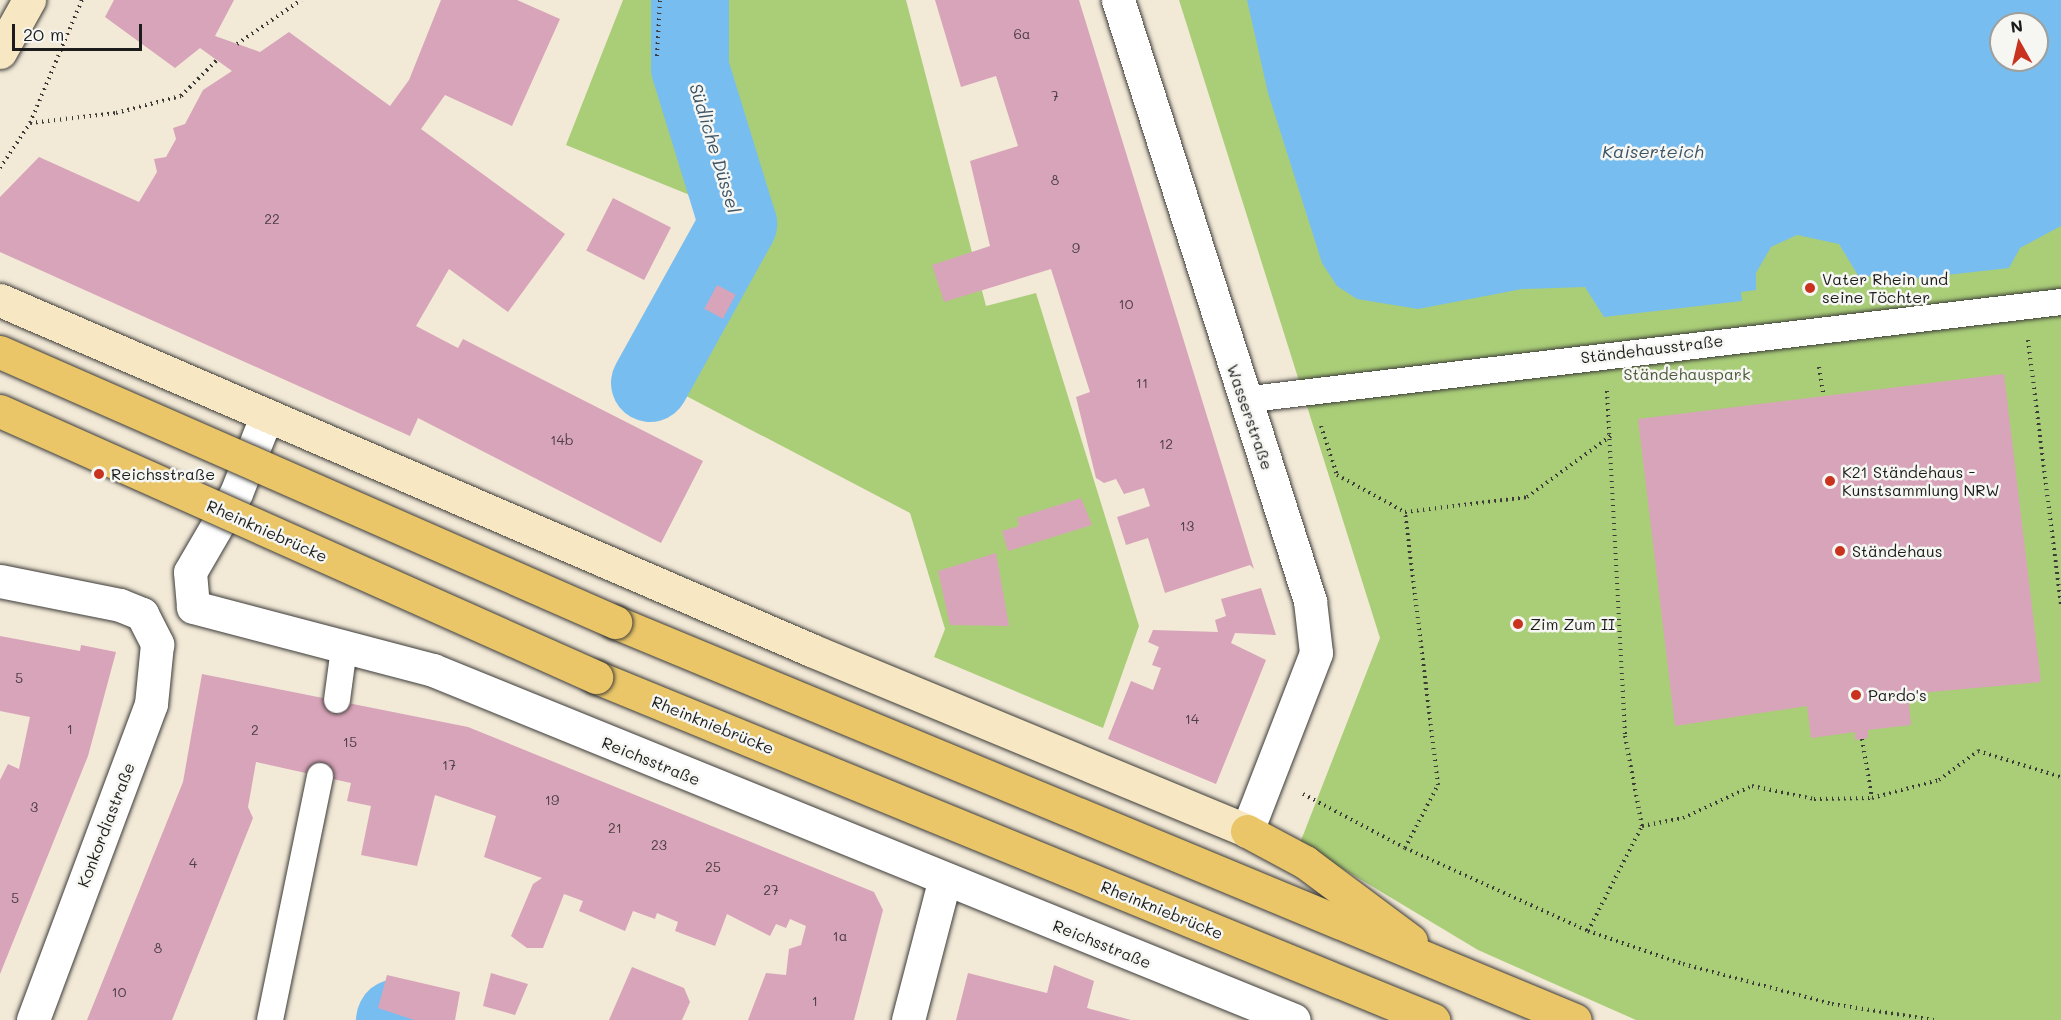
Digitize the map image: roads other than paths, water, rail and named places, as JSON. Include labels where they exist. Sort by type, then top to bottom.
[{"type":"highway","points":[[0,352],[615,622],[1575,1020]]},
{"type":"highway","name":"Rheinkniebrücke","points":[[0,411],[596,677],[1433,1020]]},
{"type":"highway","points":[[1247,831],[1362,901],[1430,958]]},
{"type":"main road","points":[[0,52],[29,0]]},
{"type":"main road","points":[[0,300],[266,417],[1247,831]]},
{"type":"street","name":"Wasserstraße","points":[[1118,0],[1243,400],[1299,558],[1316,653],[1247,831]]},
{"type":"street","name":"Reichsstraße","points":[[266,417],[236,493],[190,572],[193,607],[433,670],[944,882],[1294,1020]]},
{"type":"street","name":"Konkordiastraße","points":[[0,581],[120,605],[142,614],[152,626],[158,661],[151,704],[33,1020]]},
{"type":"street","points":[[908,1020],[944,882]]},
{"type":"lane","name":"Ständehausstraße","points":[[1243,400],[1310,392],[1432,387],[1603,355],[2061,302]]},
{"type":"lane","points":[[337,700],[344,648]]},
{"type":"lane","points":[[270,1020],[320,776]]},
{"type":"water","name":"Kaiserteich","points":[[1247,0],[2061,0],[2061,226],[2020,248],[2009,268],[1875,283],[1874,276],[1859,277],[1839,244],[1797,235],[1771,247],[1756,273],[1756,290],[1741,292],[1742,301],[1604,317],[1585,287],[1522,289],[1418,309],[1357,299],[1337,286],[1322,263],[1268,93]]},
{"type":"waterway","name":"Südliche Düssel","points":[[650,383],[738,224],[690,68],[690,0]]},
{"type":"place","name":"Vater Rhein und seine Töchter","points":[[1810,288]]},
{"type":"place","name":"Reichsstraße","points":[[99,474]]},
{"type":"place","name":"K21 Ständehaus - Kunstsammlung NRW","points":[[1830,481]]},
{"type":"place","name":"Ständehaus","points":[[1840,551]]},
{"type":"place","name":"Zim Zum II","points":[[1518,624]]},
{"type":"place","name":"Pardo's","points":[[1856,695]]},
{"type":"park label","name":"Ständehauspark","points":[[1687,374]]}]
